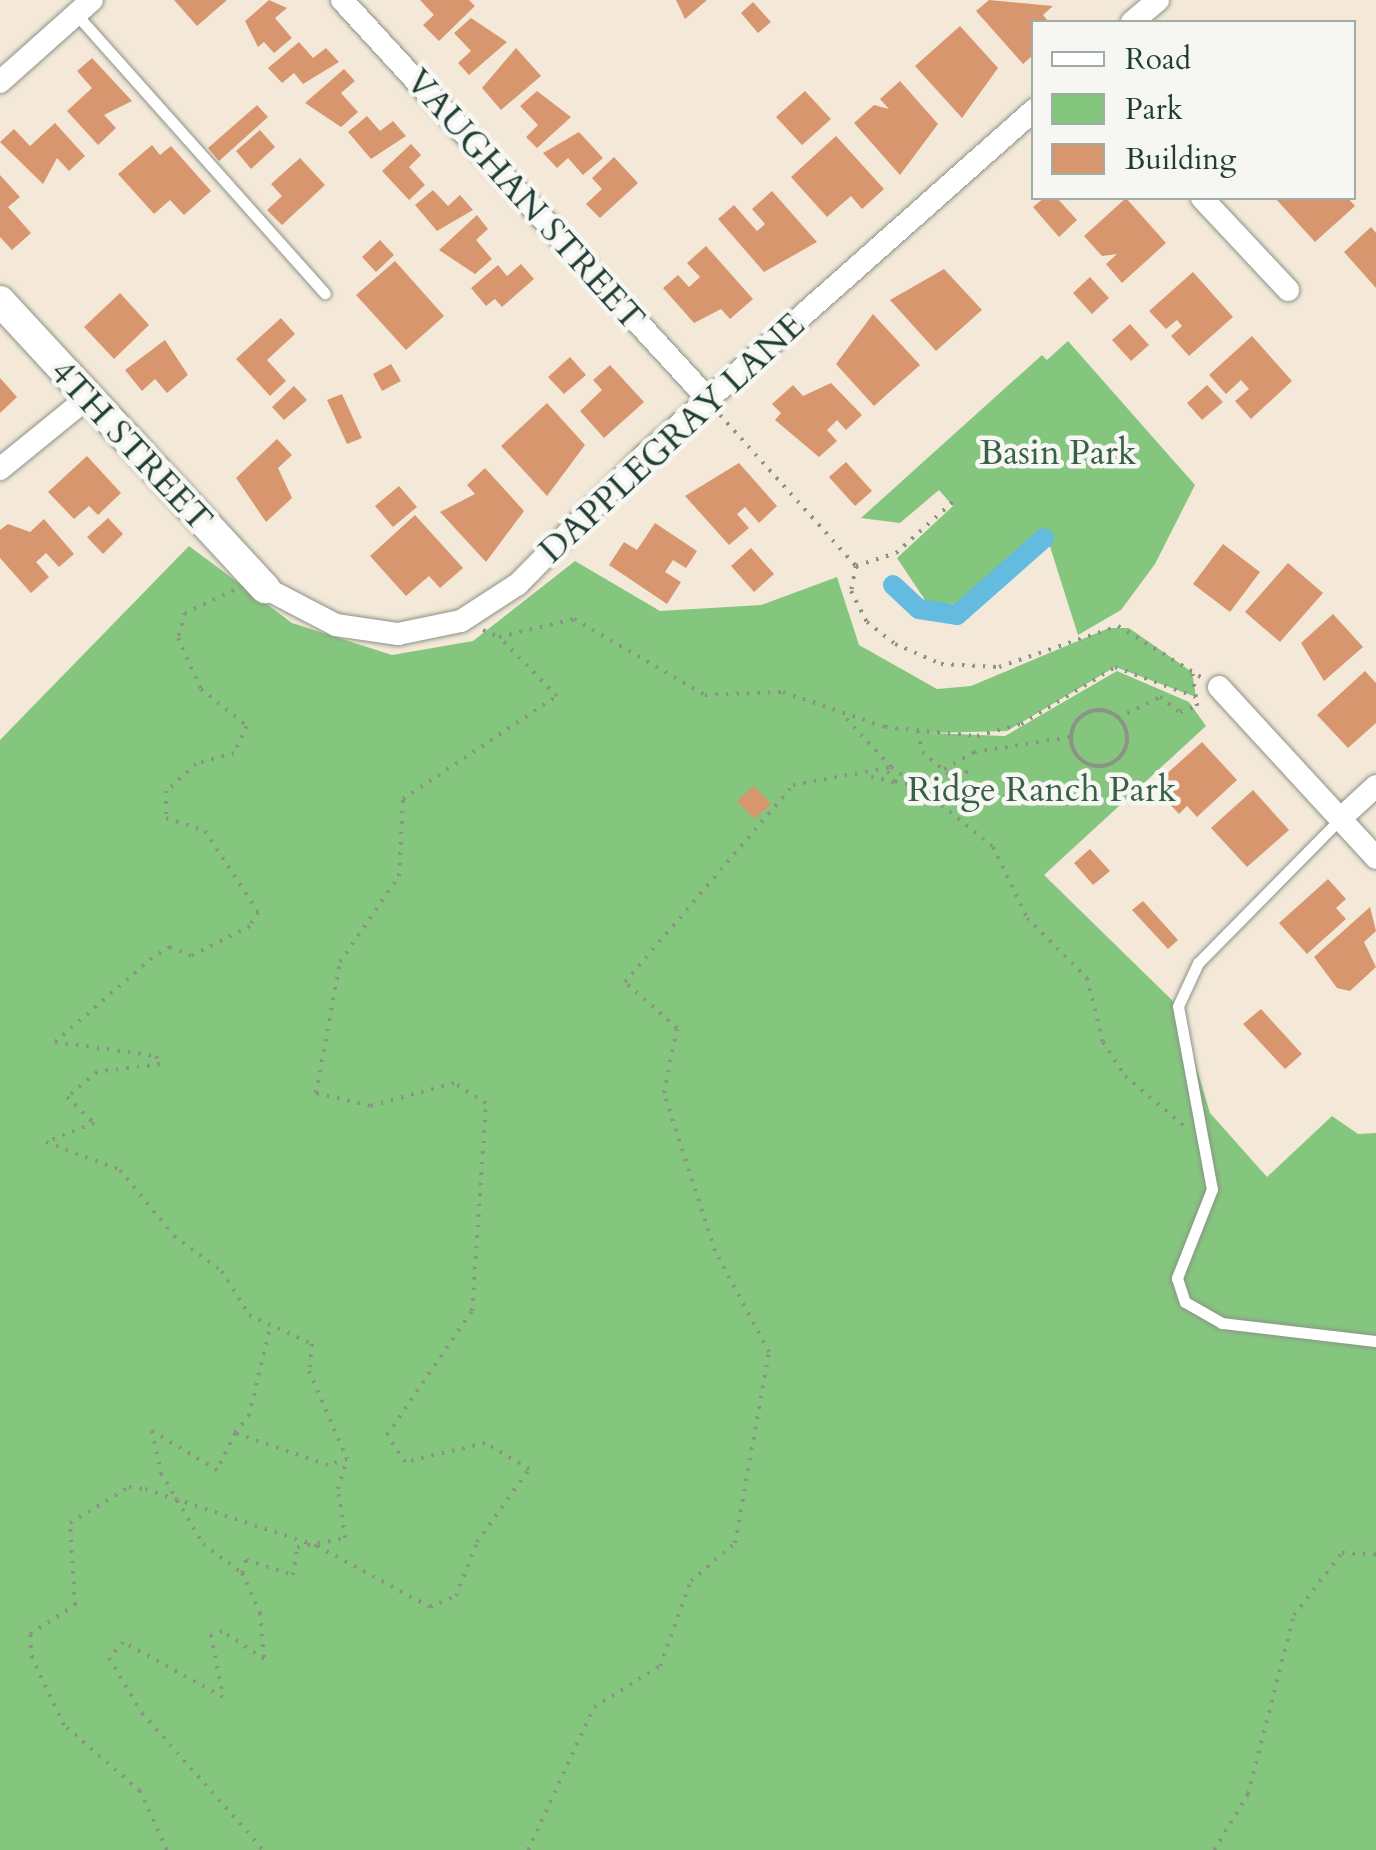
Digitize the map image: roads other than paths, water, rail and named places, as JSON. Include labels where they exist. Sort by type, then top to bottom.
[{"type":"street","name":"VAUGHAN STREET","points":[[342,0],[708,400]]},
{"type":"street","points":[[1134,20],[1158,0]]},
{"type":"street","points":[[0,82],[84,7]]},
{"type":"street","name":"DAPPLEGRAY LANE","points":[[259,582],[336,626],[398,634],[461,621],[518,584],[708,400],[1031,113]]},
{"type":"street","points":[[1204,200],[1288,290]]},
{"type":"street","name":"4TH STREET","points":[[0,301],[85,400],[259,582]]},
{"type":"street","points":[[0,469],[85,400]]},
{"type":"street","points":[[1219,687],[1376,858]]},
{"type":"street","points":[[1340,819],[1376,786]]},
{"type":"lane","points":[[84,7],[325,293]]},
{"type":"lane","points":[[1340,819],[1198,962],[1178,1006],[1205,1134],[1212,1189],[1177,1278],[1185,1302],[1222,1324],[1376,1341]]},
{"type":"waterway","points":[[893,585],[919,609],[957,615],[1044,538]]},
{"type":"park label","name":"Basin Park","points":[[1058,453]]},
{"type":"park label","name":"Ridge Ranch Park","points":[[1042,790]]}]
